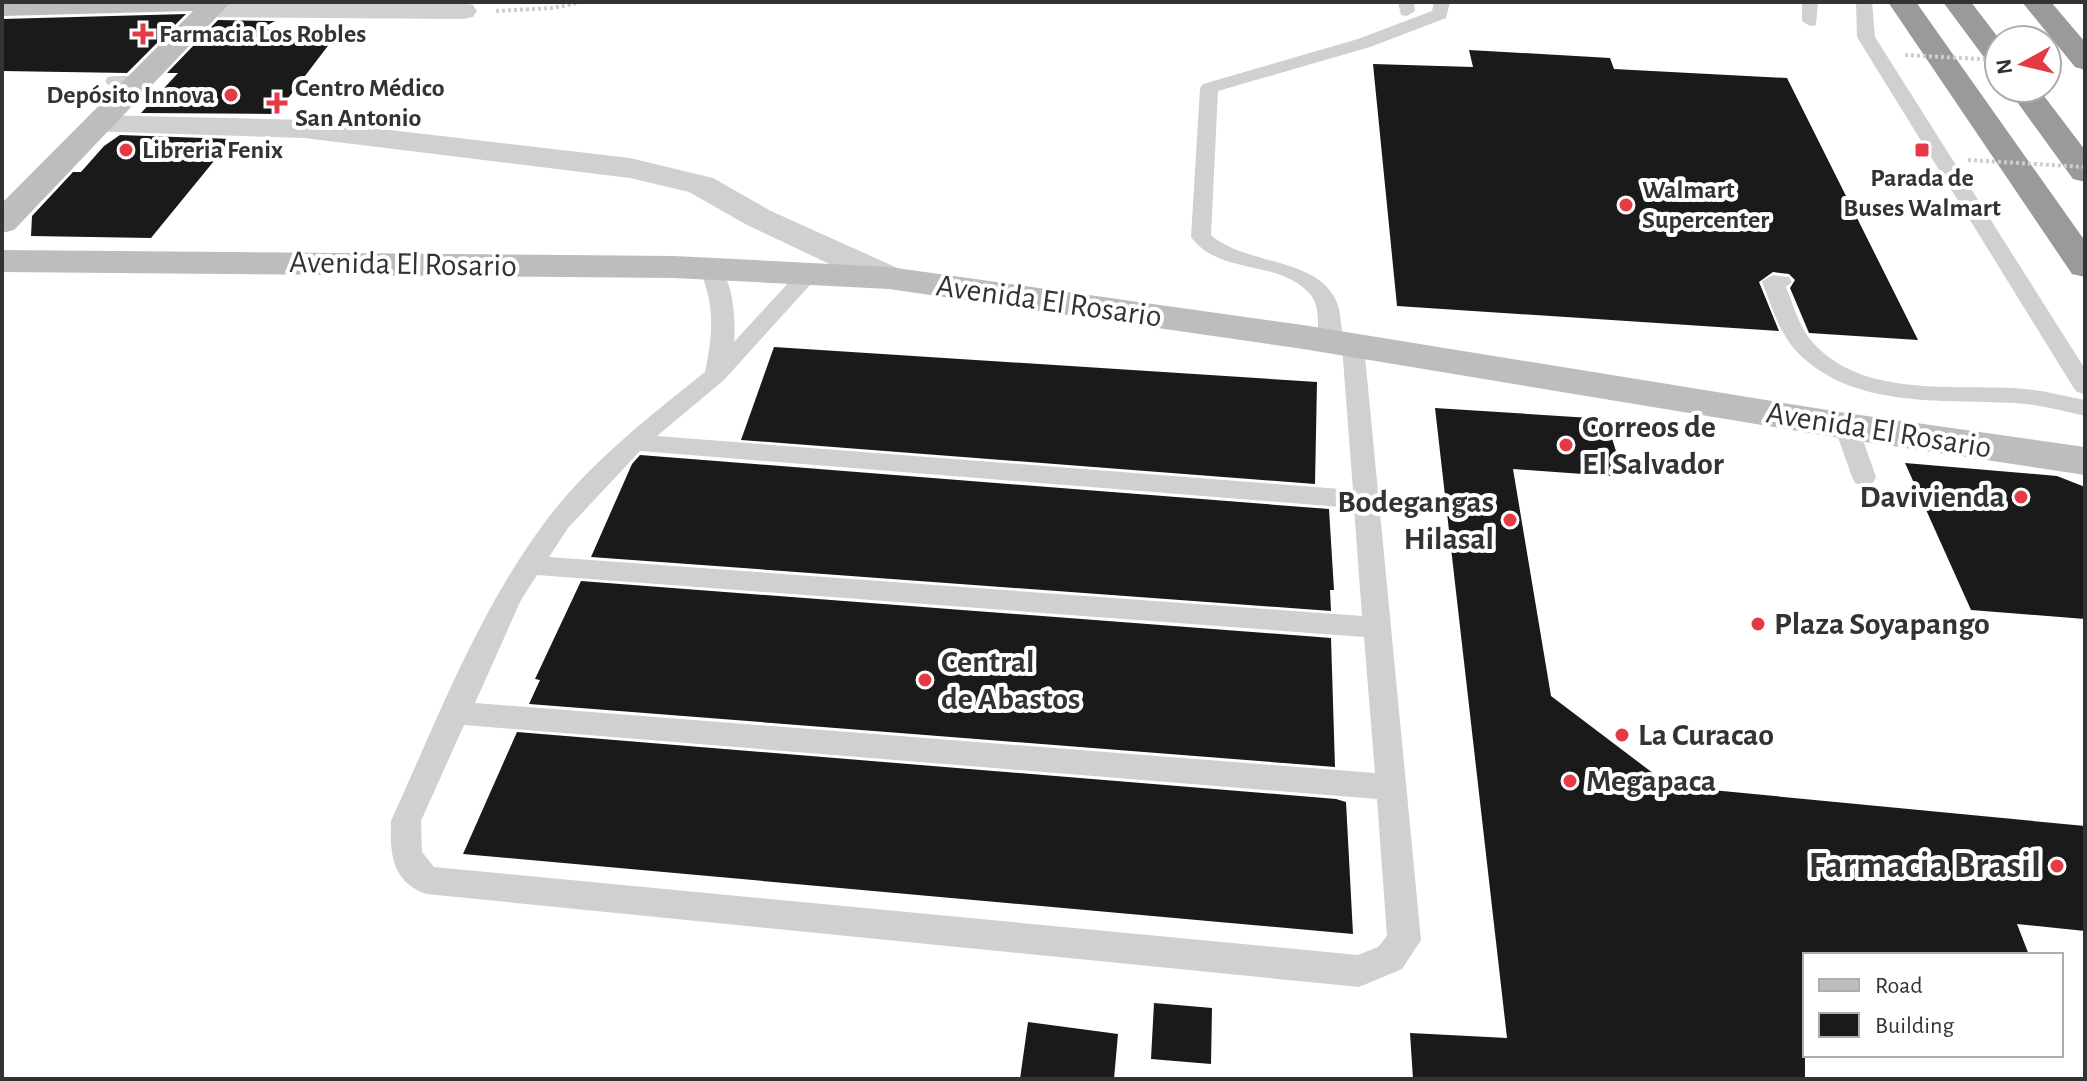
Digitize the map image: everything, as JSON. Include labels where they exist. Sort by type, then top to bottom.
[{"type":"highway","points":[[1902,2],[2085,266]]},
{"type":"highway","points":[[1957,2],[1983,37]]},
{"type":"highway","points":[[2036,2],[2085,61]]},
{"type":"highway","points":[[2034,104],[2085,170]]},
{"type":"street","points":[[2,223],[99,124],[127,81],[212,5]]},
{"type":"street","points":[[2,8],[212,5],[463,11]]},
{"type":"street","points":[[99,124],[304,129],[630,168],[701,185],[759,218],[889,278]]},
{"type":"street","name":"Avenida El Rosario","points":[[2,261],[603,266],[889,278],[1342,344],[1846,426],[2085,461]]},
{"type":"lane","points":[[808,275],[716,375],[634,442],[559,522],[509,596],[406,821],[406,857],[426,880],[1359,971],[1390,958],[1404,940],[1364,500],[1342,344],[1330,306],[1312,282],[1267,264],[1208,247],[1201,237],[1209,88],[1364,43],[1440,14],[1442,2]]},
{"type":"lane","points":[[1810,2],[1810,21]]},
{"type":"lane","points":[[1864,2],[1866,37],[2085,387]]},
{"type":"lane","points":[[711,270],[725,301],[725,327],[716,375]]},
{"type":"lane","points":[[1777,282],[1793,330],[1804,346],[1824,363],[1856,381],[1927,394],[2044,398],[2085,408]]},
{"type":"lane","points":[[1846,426],[1864,477]]},
{"type":"lane","points":[[634,442],[1364,500]]},
{"type":"lane","points":[[531,565],[1375,627]]},
{"type":"lane","points":[[456,713],[1390,787]]},
{"type":"path","points":[[463,11],[553,8],[582,2]]},
{"type":"path","points":[[1905,55],[1983,58]]},
{"type":"path","points":[[1968,160],[2085,170]]},
{"type":"building","points":[[186,14],[127,73],[2,71],[2,19]]},
{"type":"building","points":[[218,20],[275,21],[260,29],[340,30],[276,114],[141,113],[178,73],[167,73]]},
{"type":"building","points":[[1469,50],[1610,58],[1614,69],[1787,78],[1918,340],[1809,333],[1790,288],[1795,280],[1789,274],[1773,272],[1759,282],[1779,331],[1397,306],[1373,64],[1473,67]]},
{"type":"building","points":[[120,135],[232,139],[151,238],[31,236],[32,216],[73,172],[81,172],[104,146]]},
{"type":"building","points":[[774,347],[1317,382],[1315,484],[741,440]]},
{"type":"building","points":[[1435,408],[1606,419],[1624,477],[1513,469],[1551,696],[1670,786],[2085,826],[2085,931],[2017,924],[2028,953],[1803,953],[1805,1079],[1413,1079],[1410,1033],[1507,1038]]},
{"type":"building","points":[[640,455],[1329,509],[1334,590],[1330,590],[1331,611],[591,557],[632,464]]},
{"type":"building","points":[[1905,463],[2057,476],[2085,487],[2085,619],[1971,610]]},
{"type":"building","points":[[581,581],[1331,638],[1335,767],[529,704],[540,680],[535,679]]},
{"type":"building","points":[[517,732],[1336,799],[1346,802],[1353,934],[463,854]]},
{"type":"building","points":[[1154,1003],[1212,1008],[1211,1064],[1151,1059]]},
{"type":"building","points":[[1028,1022],[1118,1034],[1114,1079],[1020,1079]]},
{"type":"place","name":"Farmacia Los Robles","points":[[143,34]]},
{"type":"place","name":"Depósito Innova","points":[[231,95]]},
{"type":"place","name":"Centro Médico San Antonio","points":[[277,103]]},
{"type":"place","name":"Libreria Fenix","points":[[126,150]]},
{"type":"place","name":"Parada de Buses Walmart","points":[[1922,150]]},
{"type":"place","name":"Walmart Supercenter","points":[[1626,205]]},
{"type":"place","name":"Correos de El Salvador","points":[[1566,445]]},
{"type":"place","name":"Davivienda","points":[[2021,497]]},
{"type":"place","name":"Bodegangas Hilasal","points":[[1510,520]]},
{"type":"place","name":"Plaza Soyapango","points":[[1758,624]]},
{"type":"place","name":"Central de Abastos","points":[[925,680]]},
{"type":"place","name":"La Curacao","points":[[1622,735]]},
{"type":"place","name":"Megapaca","points":[[1570,781]]},
{"type":"place","name":"Farmacia Brasil","points":[[2057,866]]}]
